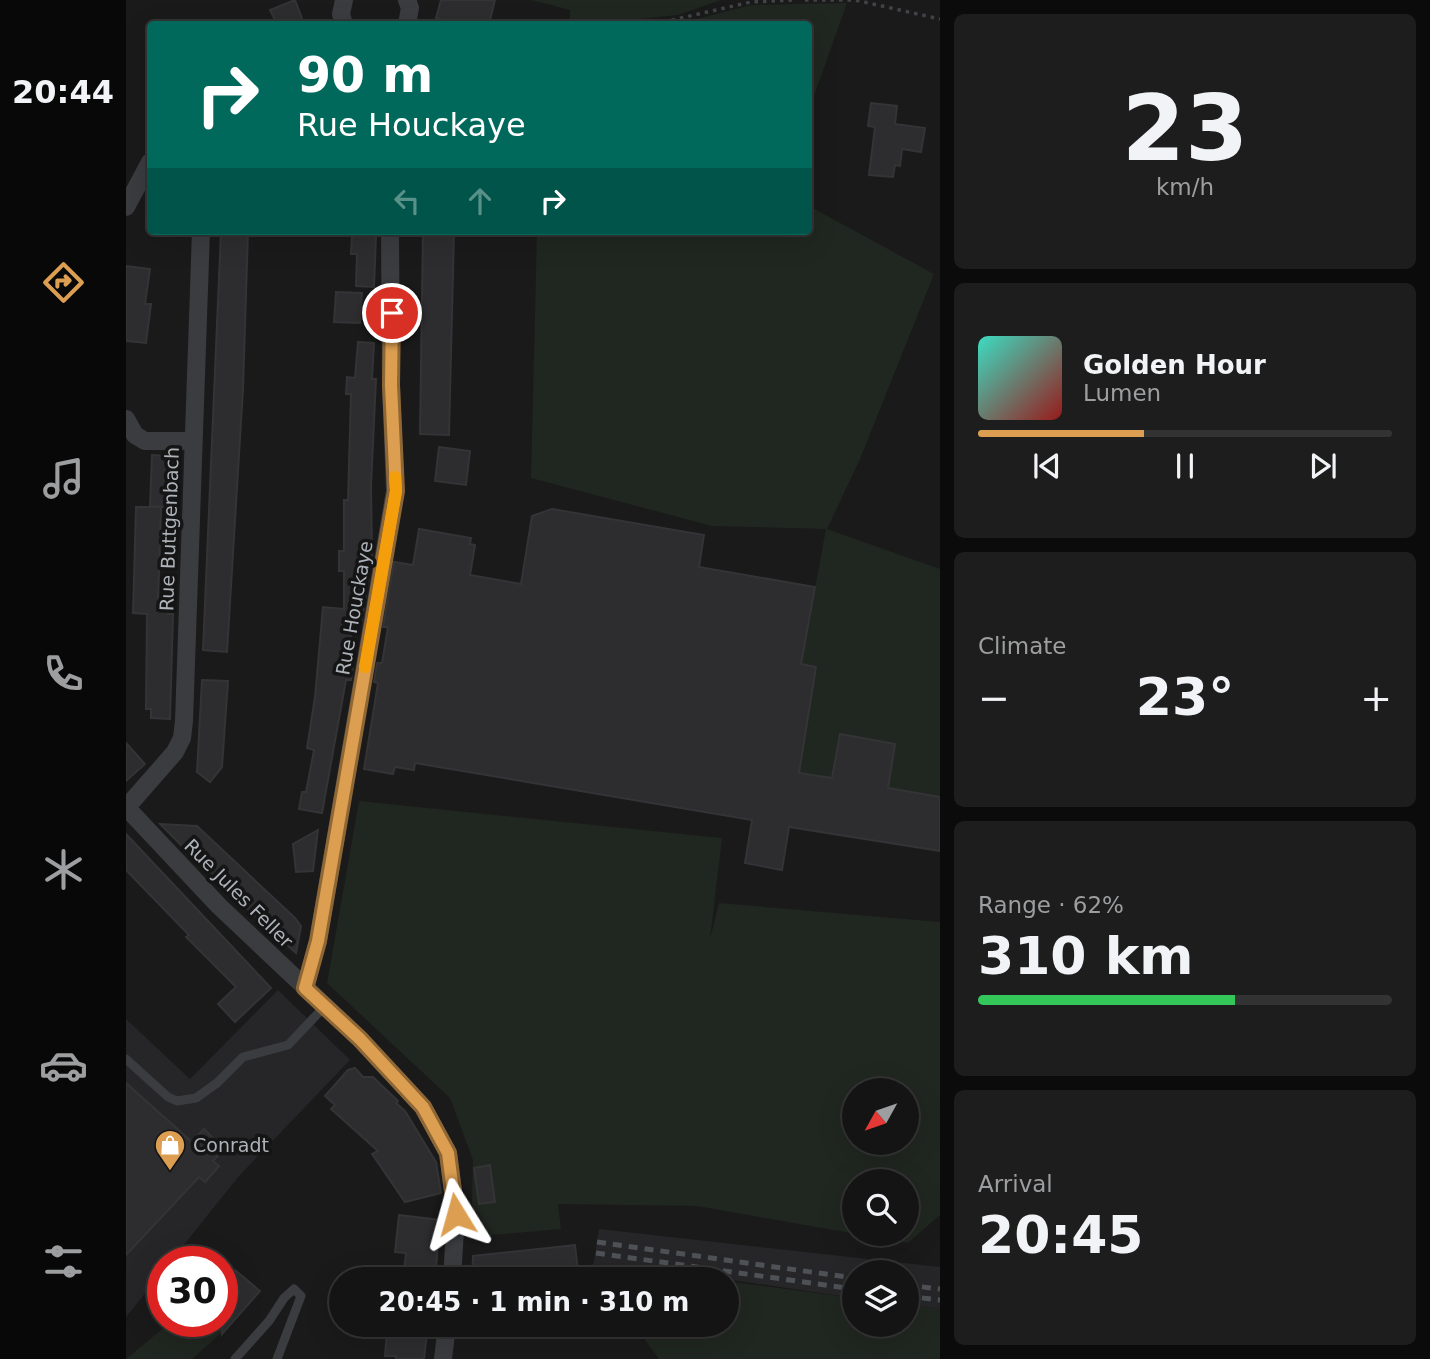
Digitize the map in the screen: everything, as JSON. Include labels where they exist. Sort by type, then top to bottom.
[{"type":"street","points":[[343,21],[341,14],[344,0]]},
{"type":"street","points":[[407,0],[410,8],[408,21]]},
{"type":"street","points":[[126,207],[147,168]]},
{"type":"street","name":"Rue Buttgenbach","points":[[126,807],[175,752],[182,738],[201,235]]},
{"type":"street","name":"Rue Houckaye","points":[[305,988],[318,941],[396,491],[391,385],[393,289],[390,235]]},
{"type":"street","points":[[126,419],[135,435],[145,441],[192,440]]},
{"type":"street","name":"Rue Jules Feller","points":[[126,807],[219,906],[360,1039],[423,1107],[448,1153],[456,1214],[453,1267]]},
{"type":"street","points":[[443,1359],[446,1337]]},
{"type":"lane","points":[[126,1059],[168,1097],[177,1101],[196,1098],[217,1083],[243,1057],[288,1045],[324,1007]]},
{"type":"lane","points":[[235,1359],[294,1289],[301,1296],[277,1359]]},
{"type":"path","points":[[668,21],[751,2],[792,0]]},
{"type":"path","points":[[805,0],[855,0],[940,19]]},
{"type":"shaded area","points":[[531,0],[721,0],[678,15],[621,21],[570,21],[570,10]]},
{"type":"shaded area","points":[[847,3],[812,102],[812,21],[689,21],[751,5]]},
{"type":"shaded area","points":[[812,208],[934,274],[860,459],[827,529],[940,569],[940,797],[888,788],[895,744],[840,734],[832,778],[799,773],[816,667],[801,664],[826,529],[712,526],[531,478],[537,235],[812,235]]},
{"type":"shaded area","points":[[359,801],[722,838],[710,939],[719,903],[940,922],[940,1215],[919,1233],[919,1169],[842,1169],[842,1232],[697,1206],[558,1204],[561,1229],[471,1237],[473,1160],[450,1098],[327,983]]},
{"type":"shaded area","points":[[278,990],[350,1060],[239,1176],[183,1246],[147,1246],[147,1291],[126,1317],[126,1019],[190,1079]]},
{"type":"shaded area","points":[[599,1229],[877,1260],[842,1260],[842,1296],[739,1281],[739,1267],[593,1267]]},
{"type":"shaded area","points":[[591,1264],[616,1267],[593,1267]]},
{"type":"shaded area","points":[[919,1265],[940,1267],[940,1309],[919,1306]]},
{"type":"shaded area","points":[[739,1283],[842,1296],[842,1337],[919,1337],[919,1306],[940,1309],[940,1359],[659,1359],[643,1337],[739,1337]]},
{"type":"shaded area","points":[[153,1337],[217,1337],[192,1359],[126,1359]]},
{"type":"building","points":[[295,0],[303,21],[276,21],[270,10]]},
{"type":"building","points":[[441,0],[495,0],[490,21],[448,21],[436,18]]},
{"type":"building","points":[[871,103],[897,106],[895,124],[925,128],[921,152],[902,149],[900,166],[895,165],[893,177],[869,175],[875,127],[868,126]]},
{"type":"building","points":[[221,235],[248,235],[243,389],[227,652],[203,650]]},
{"type":"building","points":[[352,235],[376,236],[374,287],[356,286],[357,254],[351,254]]},
{"type":"building","points":[[423,235],[454,235],[449,435],[420,434]]},
{"type":"building","points":[[126,266],[150,269],[145,304],[151,304],[146,343],[126,341]]},
{"type":"building","points":[[336,292],[362,293],[360,323],[334,322]]},
{"type":"building","points":[[358,342],[374,343],[372,379],[376,379],[371,486],[372,558],[361,625],[352,624],[348,660],[354,660],[351,680],[346,680],[322,813],[299,809],[302,792],[306,792],[314,750],[307,748],[315,697],[323,607],[344,609],[344,571],[339,571],[339,551],[344,551],[344,500],[348,500],[351,394],[346,394],[347,377],[355,378]]},
{"type":"building","points":[[439,447],[470,451],[466,485],[435,481]]},
{"type":"building","points":[[152,455],[179,457],[178,508],[150,506]]},
{"type":"building","points":[[136,507],[161,507],[158,601],[168,602],[168,614],[173,614],[170,719],[151,718],[151,709],[146,709],[147,614],[133,613]]},
{"type":"building","points":[[552,509],[704,535],[699,567],[815,587],[801,664],[816,667],[799,773],[832,778],[840,734],[895,744],[888,788],[940,797],[940,851],[789,827],[782,870],[745,863],[752,820],[415,763],[414,770],[395,767],[393,774],[364,769],[378,683],[374,682],[377,663],[382,663],[388,627],[383,627],[394,562],[413,565],[419,529],[471,538],[470,544],[475,545],[470,575],[521,584],[532,516]]},
{"type":"building","points":[[202,680],[228,681],[222,767],[210,782],[197,772]]},
{"type":"building","points":[[126,743],[145,764],[126,781]]},
{"type":"building","points":[[160,824],[197,826],[295,918],[301,926],[296,953],[217,881]]},
{"type":"building","points":[[318,830],[313,871],[296,872],[293,844]]},
{"type":"building","points":[[126,834],[271,988],[235,1022],[218,1004],[236,987],[186,937],[189,935],[126,870]]},
{"type":"building","points":[[355,1068],[363,1077],[373,1077],[405,1111],[436,1162],[441,1193],[405,1202],[372,1154],[378,1151],[331,1109],[335,1105],[325,1096],[348,1070]]},
{"type":"building","name":"Conradt","points":[[126,1083],[192,1142],[204,1129],[224,1149],[213,1161],[219,1166],[205,1182],[199,1177],[126,1255]]},
{"type":"building","points":[[490,1165],[495,1202],[479,1204],[474,1168]]},
{"type":"building","points":[[399,1215],[440,1220],[436,1267],[404,1267],[406,1253],[395,1252]]},
{"type":"building","points":[[575,1245],[578,1267],[473,1267],[473,1256]]},
{"type":"building","points":[[238,1273],[260,1291],[238,1316]]},
{"type":"building","points":[[387,1337],[427,1337],[424,1359],[396,1359],[396,1356],[385,1356]]},
{"type":"railway","points":[[597,1242],[842,1276]]},
{"type":"railway","points":[[596,1253],[842,1287]]},
{"type":"railway","points":[[919,1287],[940,1289]]},
{"type":"railway","points":[[919,1298],[940,1300]]},
{"type":"slow traffic","points":[[365,667],[396,491],[395,477]]},
{"type":"place","name":"Conradt","points":[[170,1172]]},
{"type":"route","points":[[392,313],[391,385],[396,491],[318,941],[305,988],[360,1039],[423,1107],[448,1153],[456,1214]]}]
